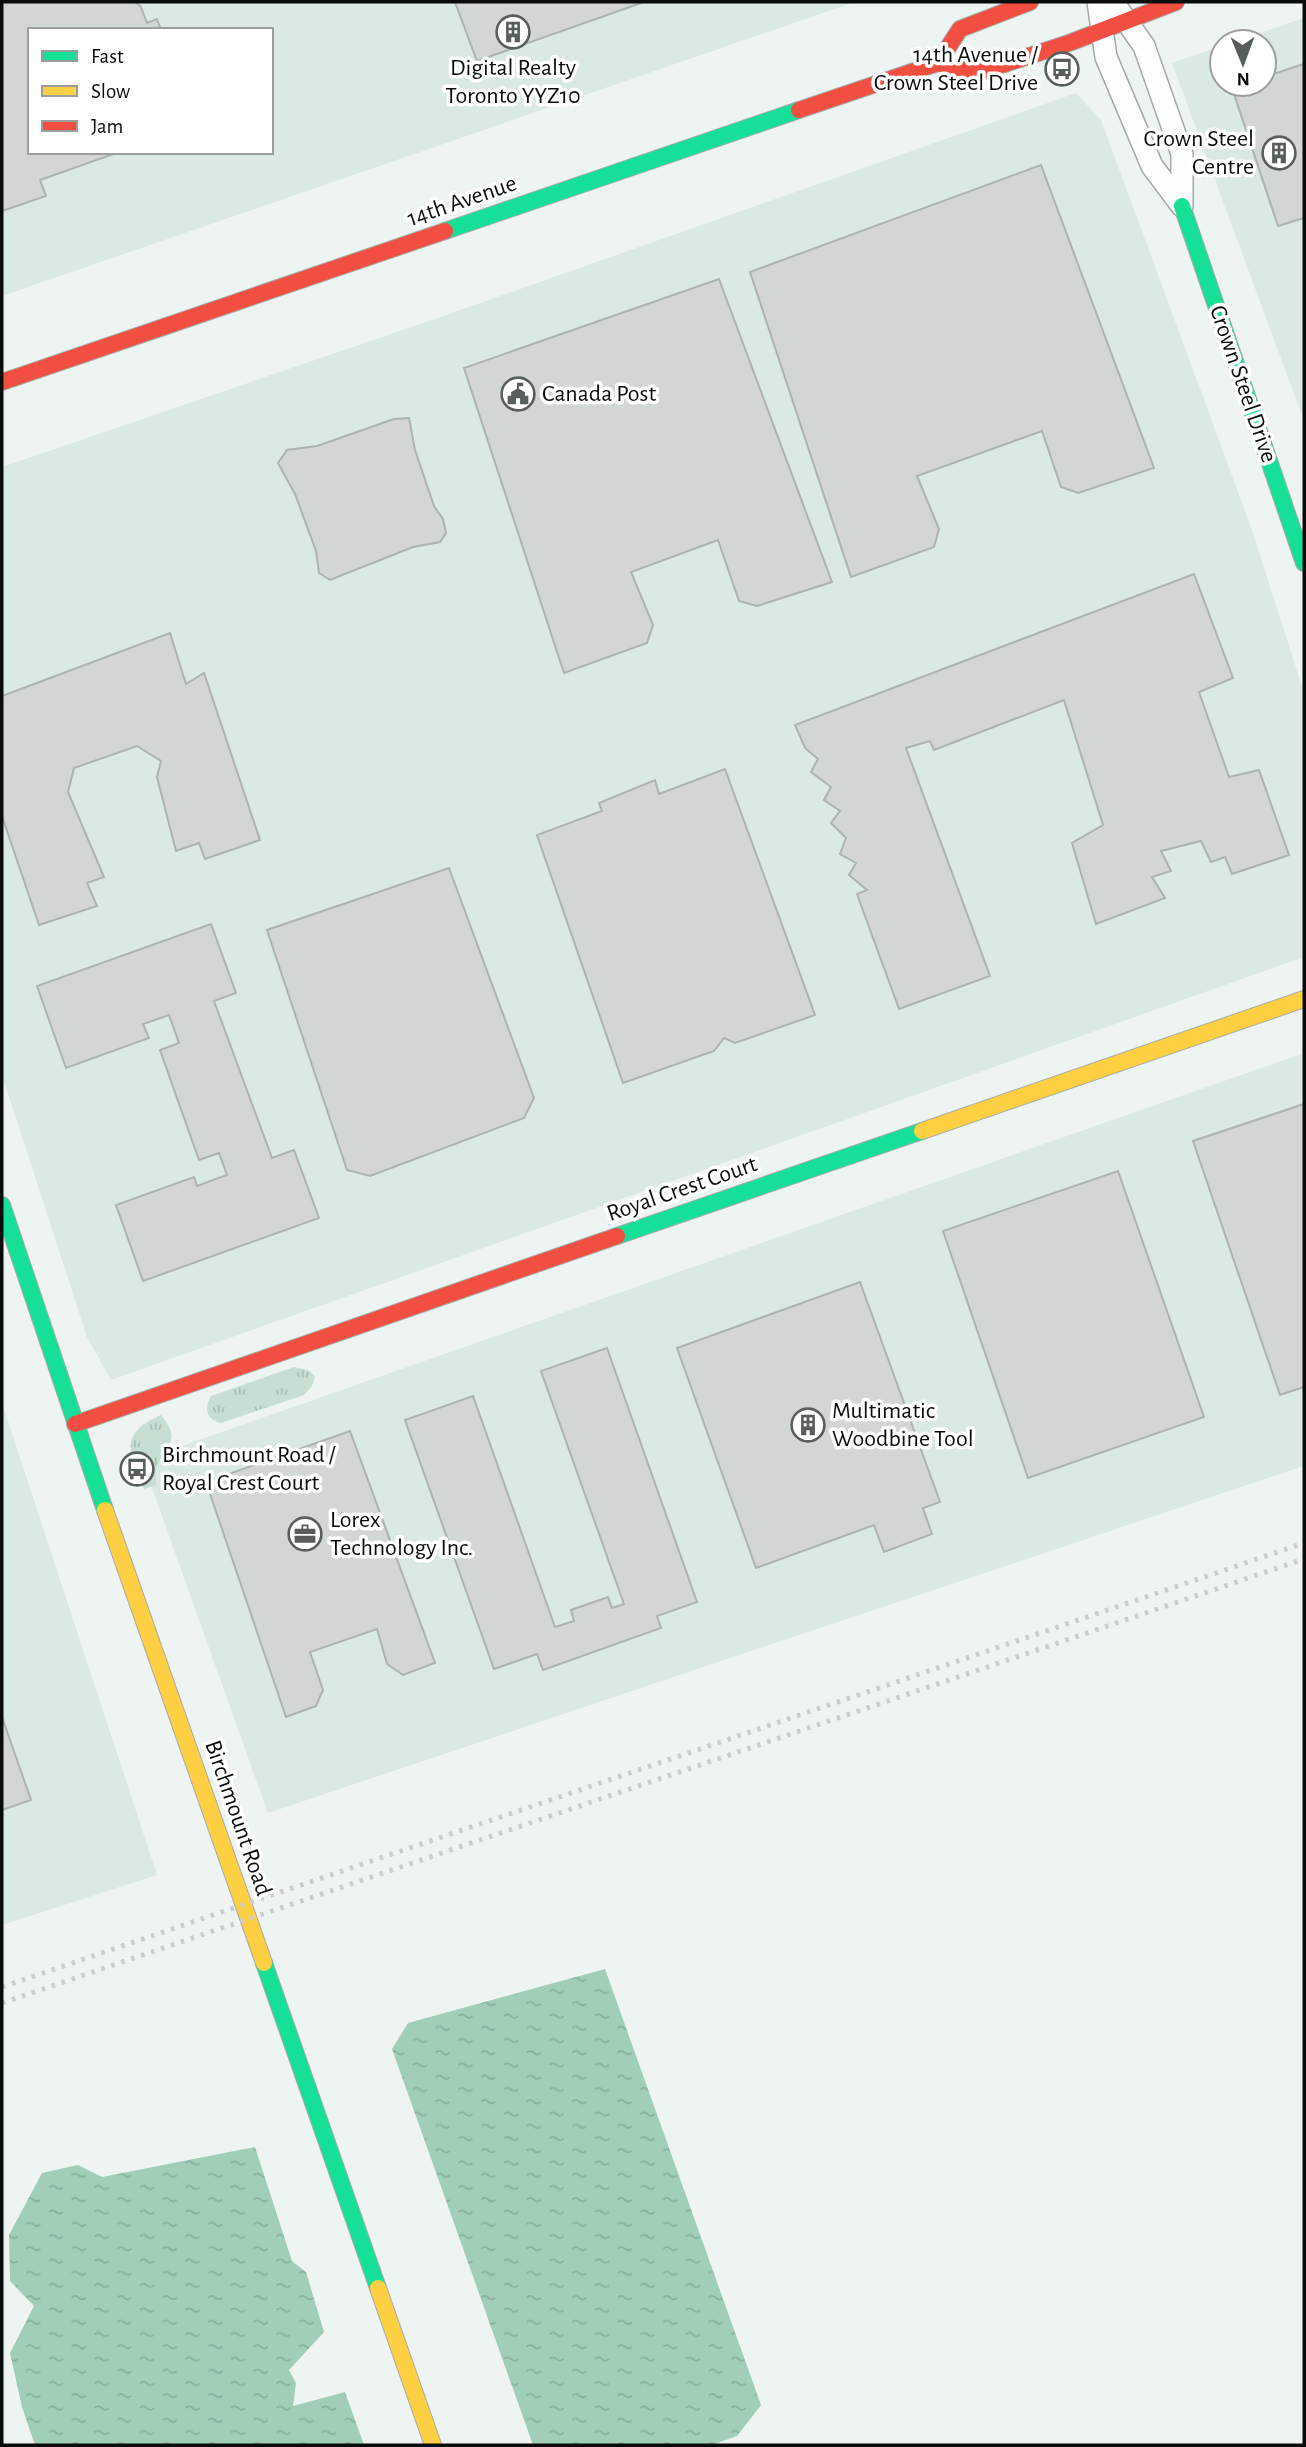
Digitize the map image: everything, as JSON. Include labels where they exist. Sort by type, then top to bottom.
[{"type":"main road","points":[[1030,2],[960,29],[938,63],[977,73],[1069,43],[1177,2]]},
{"type":"main road","name":"14th Avenue","points":[[2,382],[938,63]]},
{"type":"main road","name":"Crown Steel Drive","points":[[1182,206],[1304,563]]},
{"type":"main road","name":"Royal Crest Court","points":[[75,1424],[1304,999]]},
{"type":"main road","name":"Birchmount Road","points":[[2,1205],[75,1424],[433,2445]]},
{"type":"street","name":"Crown Steel Drive","points":[[1098,2],[1106,57],[1152,166],[1182,206]]},
{"type":"street","name":"Crown Steel Drive","points":[[1113,2],[1144,46],[1182,154],[1182,206]]},
{"type":"shaded area","points":[[2,2],[855,2],[2,296]]},
{"type":"shaded area","points":[[1304,18],[1304,421],[1172,63],[1208,51],[1208,98],[1278,98],[1278,28],[1275,28]]},
{"type":"shaded area","points":[[1076,93],[1101,120],[1252,530],[1304,693],[1304,957],[111,1380],[87,1337],[2,1075],[2,467],[435,319]]},
{"type":"shaded area","points":[[1304,1053],[1304,1466],[268,1813],[142,1460]]},
{"type":"shaded area","points":[[4,1409],[157,1875],[2,1925],[2,1410]]},
{"type":"green space","points":[[294,1367],[308,1370],[315,1376],[312,1386],[304,1395],[221,1423],[209,1417],[207,1409],[211,1396]]},
{"type":"green space","points":[[161,1415],[172,1437],[157,1467],[156,1485],[144,1489],[131,1446],[138,1430]]},
{"type":"water","points":[[605,1969],[761,2405],[737,2436],[712,2445],[533,2445],[392,2049],[408,2023]]},
{"type":"water","points":[[255,2147],[292,2261],[306,2272],[324,2332],[289,2370],[296,2383],[293,2406],[345,2392],[364,2445],[35,2445],[22,2407],[10,2353],[34,2306],[10,2281],[9,2235],[42,2173],[78,2165],[102,2177]]},
{"type":"building","points":[[2,2],[135,2],[141,7],[147,23],[157,19],[160,28],[28,28],[28,154],[113,154],[40,180],[46,196],[2,211]]},
{"type":"building","name":"Digital Realty Toronto YYZ10","points":[[455,2],[644,2],[477,61]]},
{"type":"building","name":"Crown Steel Centre","points":[[1304,64],[1304,218],[1278,226],[1235,98],[1278,98],[1278,72]]},
{"type":"building","points":[[1041,165],[1154,468],[1078,493],[1061,487],[1042,431],[917,476],[939,529],[934,547],[851,577],[750,272]]},
{"type":"building","points":[[719,279],[832,582],[757,606],[739,601],[718,540],[631,572],[653,625],[647,643],[564,673],[464,368]]},
{"type":"building","points":[[409,418],[415,450],[446,533],[440,542],[413,547],[330,580],[319,573],[316,551],[295,494],[278,463],[287,450],[317,446],[394,419]]},
{"type":"building","points":[[1194,574],[1233,678],[1199,692],[1229,777],[1259,770],[1289,855],[1232,874],[1225,857],[1211,862],[1201,841],[1161,851],[1171,871],[1152,877],[1165,898],[1096,924],[1072,843],[1103,825],[1064,700],[934,750],[930,741],[906,748],[990,976],[899,1009],[857,894],[867,890],[849,875],[856,863],[840,854],[846,838],[831,823],[840,811],[824,800],[831,787],[811,772],[818,759],[805,748],[795,725]]},
{"type":"building","points":[[170,633],[186,684],[204,673],[260,840],[205,859],[199,843],[176,851],[157,777],[161,761],[137,746],[74,768],[68,792],[104,877],[87,883],[97,906],[39,925],[2,816],[2,696]]},
{"type":"building","points":[[725,769],[815,1015],[735,1043],[724,1038],[714,1051],[623,1083],[537,835],[602,811],[599,803],[655,780],[659,794]]},
{"type":"building","points":[[449,868],[534,1098],[524,1118],[370,1176],[347,1170],[267,930]]},
{"type":"building","points":[[211,924],[236,993],[214,1001],[272,1158],[294,1150],[319,1218],[143,1281],[116,1205],[194,1177],[197,1186],[227,1175],[219,1153],[199,1160],[160,1050],[179,1043],[169,1015],[143,1024],[149,1038],[66,1068],[37,986]]},
{"type":"building","points":[[1304,1104],[1304,1387],[1280,1395],[1193,1141]]},
{"type":"building","points":[[1118,1171],[1204,1417],[1028,1478],[943,1231]]},
{"type":"building","name":"Multimatic Woodbine Tool","points":[[860,1282],[940,1502],[923,1508],[932,1534],[884,1552],[874,1525],[756,1568],[677,1348]]},
{"type":"building","points":[[607,1348],[697,1602],[657,1616],[661,1628],[543,1670],[537,1654],[494,1669],[405,1420],[473,1396],[555,1627],[574,1621],[571,1610],[608,1597],[612,1608],[624,1604],[541,1371]]},
{"type":"building","name":"Lorex Technology Inc.","points":[[350,1431],[435,1663],[403,1675],[387,1664],[377,1629],[310,1652],[323,1690],[316,1706],[286,1717],[206,1482]]},
{"type":"building","points":[[2,1717],[31,1800],[2,1810]]},
{"type":"railway","points":[[2,1987],[1304,1543]]},
{"type":"railway","points":[[2,2003],[1304,1559]]},
{"type":"traffic: fast","points":[[445,231],[799,110]]},
{"type":"traffic: fast","points":[[1182,206],[1304,563]]},
{"type":"traffic: fast","points":[[617,1236],[922,1131]]},
{"type":"traffic: fast","points":[[2,1205],[105,1510]]},
{"type":"traffic: fast","points":[[264,1963],[378,2288]]},
{"type":"traffic: slow","points":[[922,1131],[1304,999]]},
{"type":"traffic: slow","points":[[105,1510],[264,1963]]},
{"type":"traffic: slow","points":[[378,2288],[433,2445]]},
{"type":"traffic: jam","points":[[938,63],[960,29],[1030,2]]},
{"type":"traffic: jam","points":[[799,110],[938,63],[977,73],[1069,43],[1176,2]]},
{"type":"traffic: jam","points":[[2,382],[445,231]]},
{"type":"traffic: jam","points":[[75,1424],[617,1236]]},
{"type":"place","name":"Digital Realty Toronto YYZ10","points":[[513,32]]},
{"type":"place","name":"14th Avenue / Crown Steel Drive","points":[[1062,69]]},
{"type":"place","name":"Crown Steel Centre","points":[[1279,153]]},
{"type":"place","name":"Canada Post","points":[[518,394]]},
{"type":"place","name":"Multimatic Woodbine Tool","points":[[808,1425]]},
{"type":"place","name":"Birchmount Road / Royal Crest Court","points":[[137,1469]]},
{"type":"place","name":"Lorex Technology Inc.","points":[[305,1534]]}]
